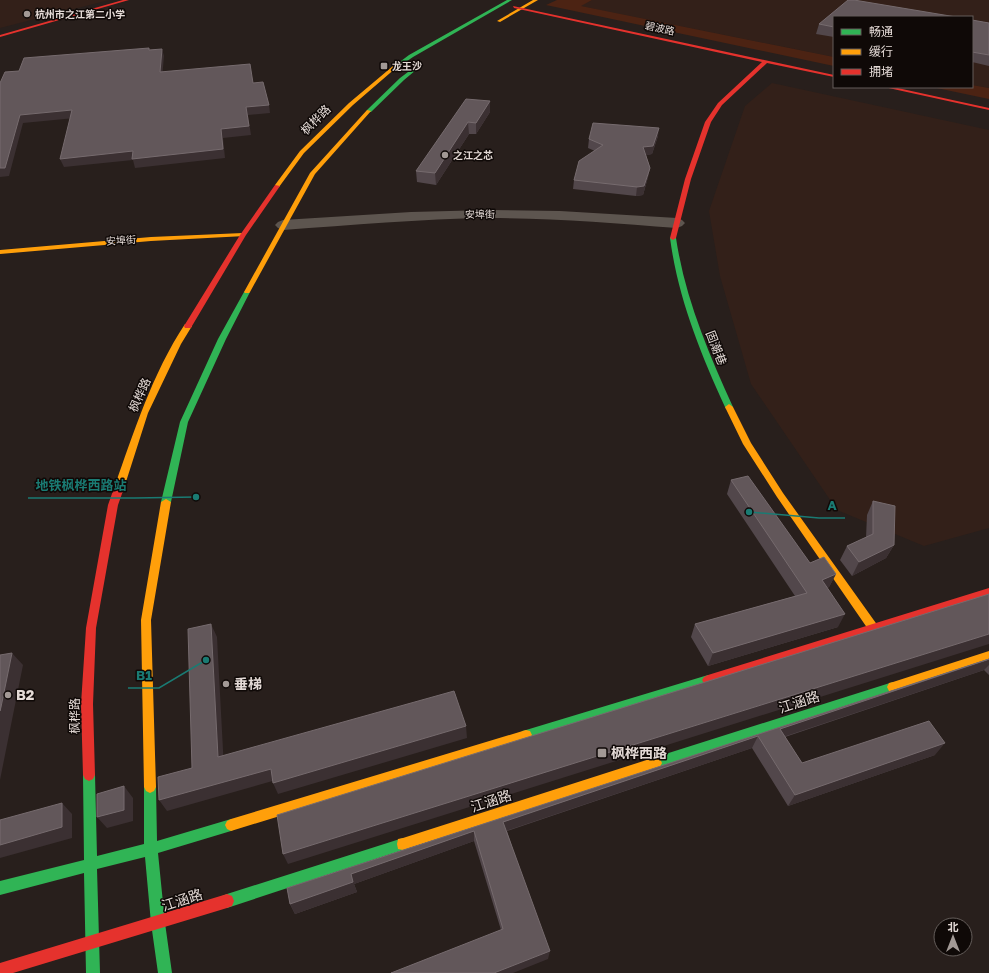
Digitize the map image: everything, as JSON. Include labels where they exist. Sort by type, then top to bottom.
[{"type":"main road","points":[[0,36],[127,0]]},
{"type":"main road","points":[[489,26],[512,14],[518,8],[536,0]]},
{"type":"main road","name":"碧波路","points":[[488,1],[506,2],[518,8],[833,76]]},
{"type":"main road","name":"枫桦路","points":[[92,942],[87,704],[91,628],[113,505],[144,413],[177,344],[243,235],[302,152],[351,104],[380,79],[411,56],[506,2]]},
{"type":"main road","name":"固潮巷","points":[[766,62],[720,104],[708,122],[688,179],[673,237],[676,264],[706,358],[747,444],[780,495],[874,629]]},
{"type":"main road","points":[[165,973],[158,923],[151,849],[146,620],[166,500],[184,422],[222,339],[283,225],[313,173],[369,111],[402,79],[420,66]]},
{"type":"main road","points":[[891,88],[989,109]]},
{"type":"main road","name":"安埠街","points":[[0,252],[117,240],[187,236],[243,235]]},
{"type":"main road","points":[[0,888],[151,849],[874,629],[989,592]]},
{"type":"main road","name":"江涵路","points":[[0,970],[158,923],[989,656]]},
{"type":"main road","points":[[92,942],[93,973]]},
{"type":"street","name":"安埠街","points":[[283,225],[424,216],[489,214],[570,216],[677,223]]},
{"type":"shaded area","name":"杭州市之江第二小学","points":[[0,0],[109,0],[0,28]]},
{"type":"shaded area","points":[[557,0],[592,0],[581,6],[833,57],[833,66],[546,5]]},
{"type":"shaded area","points":[[592,0],[989,0],[989,88],[973,85],[973,16],[833,16],[833,57],[580,6]]},
{"type":"shaded area","points":[[772,83],[989,130],[989,528],[924,546],[837,510],[751,384],[720,276],[709,211],[745,106]]},
{"type":"shaded area","points":[[973,85],[989,88],[989,99],[937,88],[973,88]]},
{"type":"building","points":[[848,0],[950,16],[833,16],[833,27],[819,24]]},
{"type":"building","points":[[973,20],[989,23],[989,55],[973,52]]},
{"type":"building","points":[[149,48],[149,50],[162,49],[160,72],[250,64],[253,83],[263,82],[269,105],[246,107],[249,126],[221,129],[223,149],[132,159],[133,151],[60,159],[72,110],[20,115],[5,168],[0,168],[0,83],[5,72],[19,71],[24,58]]},
{"type":"building","points":[[466,99],[490,101],[476,123],[468,122],[435,173],[416,171]]},
{"type":"building","points":[[593,123],[659,128],[653,146],[643,147],[650,168],[644,186],[637,187],[574,180],[579,161],[603,145],[589,139]]},
{"type":"building","points":[[748,476],[810,563],[824,557],[836,574],[822,580],[845,614],[713,653],[695,624],[807,593],[731,480]]},
{"type":"building","points":[[873,501],[895,506],[894,545],[859,562],[847,546],[873,534]]},
{"type":"building","points":[[989,594],[989,634],[283,854],[277,815]]},
{"type":"building","points":[[211,624],[218,757],[454,691],[466,726],[273,783],[271,769],[159,800],[158,777],[192,768],[188,629]]},
{"type":"building","points":[[12,653],[1,707],[0,711],[0,655]]},
{"type":"building","points":[[989,659],[780,729],[802,763],[929,721],[945,743],[795,795],[758,736],[503,822],[550,951],[494,973],[391,973],[503,929],[474,831],[351,874],[353,882],[290,904],[287,888]]},
{"type":"building","points":[[124,786],[124,810],[97,817],[97,794]]},
{"type":"building","points":[[62,803],[62,827],[0,845],[0,820]]},
{"type":"traffic: fast","points":[[395,67],[411,56],[510,0]]},
{"type":"traffic: fast","points":[[369,111],[402,79],[414,70]]},
{"type":"traffic: fast","points":[[673,238],[676,259],[687,303],[702,346],[729,407]]},
{"type":"traffic: fast","points":[[166,502],[184,422],[222,339],[247,292]]},
{"type":"traffic: fast","points":[[526,735],[708,680]]},
{"type":"traffic: fast","points":[[656,763],[893,687]]},
{"type":"traffic: fast","points":[[89,775],[93,973]]},
{"type":"traffic: fast","points":[[150,787],[151,849],[158,923],[165,973]]},
{"type":"traffic: fast","points":[[0,888],[151,849],[231,825]]},
{"type":"traffic: fast","points":[[227,901],[403,844]]},
{"type":"traffic: slow","points":[[499,21],[536,0]]},
{"type":"traffic: slow","points":[[277,186],[302,152],[351,104],[395,67]]},
{"type":"traffic: slow","points":[[247,292],[313,173],[369,111]]},
{"type":"traffic: slow","points":[[0,252],[151,239],[243,235]]},
{"type":"traffic: slow","points":[[119,488],[144,413],[177,344],[188,326]]},
{"type":"traffic: slow","points":[[729,407],[747,444],[780,495],[874,629]]},
{"type":"traffic: slow","points":[[150,787],[146,620],[166,502]]},
{"type":"traffic: slow","points":[[893,687],[989,656]]},
{"type":"traffic: slow","points":[[231,825],[526,735]]},
{"type":"traffic: slow","points":[[403,844],[656,763]]},
{"type":"traffic: jam","points":[[0,36],[127,0]]},
{"type":"traffic: jam","points":[[514,7],[833,76]]},
{"type":"traffic: jam","points":[[673,238],[688,179],[708,122],[720,104],[766,61]]},
{"type":"traffic: jam","points":[[891,88],[989,109]]},
{"type":"traffic: jam","points":[[188,326],[243,235],[277,186]]},
{"type":"traffic: jam","points":[[89,775],[87,704],[91,628],[113,505],[119,488]]},
{"type":"traffic: jam","points":[[708,680],[989,592]]},
{"type":"traffic: jam","points":[[0,970],[227,901]]},
{"type":"place","name":"杭州市之江第二小学","points":[[27,14]]},
{"type":"place","name":"龙王沙","points":[[384,66]]},
{"type":"place","name":"之江之芯","points":[[445,155]]},
{"type":"place","name":"地铁枫桦西路站","points":[[196,497]]},
{"type":"place","name":"A","points":[[749,512]]},
{"type":"place","name":"B1","points":[[206,660]]},
{"type":"place","name":"垂梯","points":[[226,684]]},
{"type":"place","name":"B2","points":[[8,695]]},
{"type":"place","name":"枫桦西路","points":[[602,753]]}]
